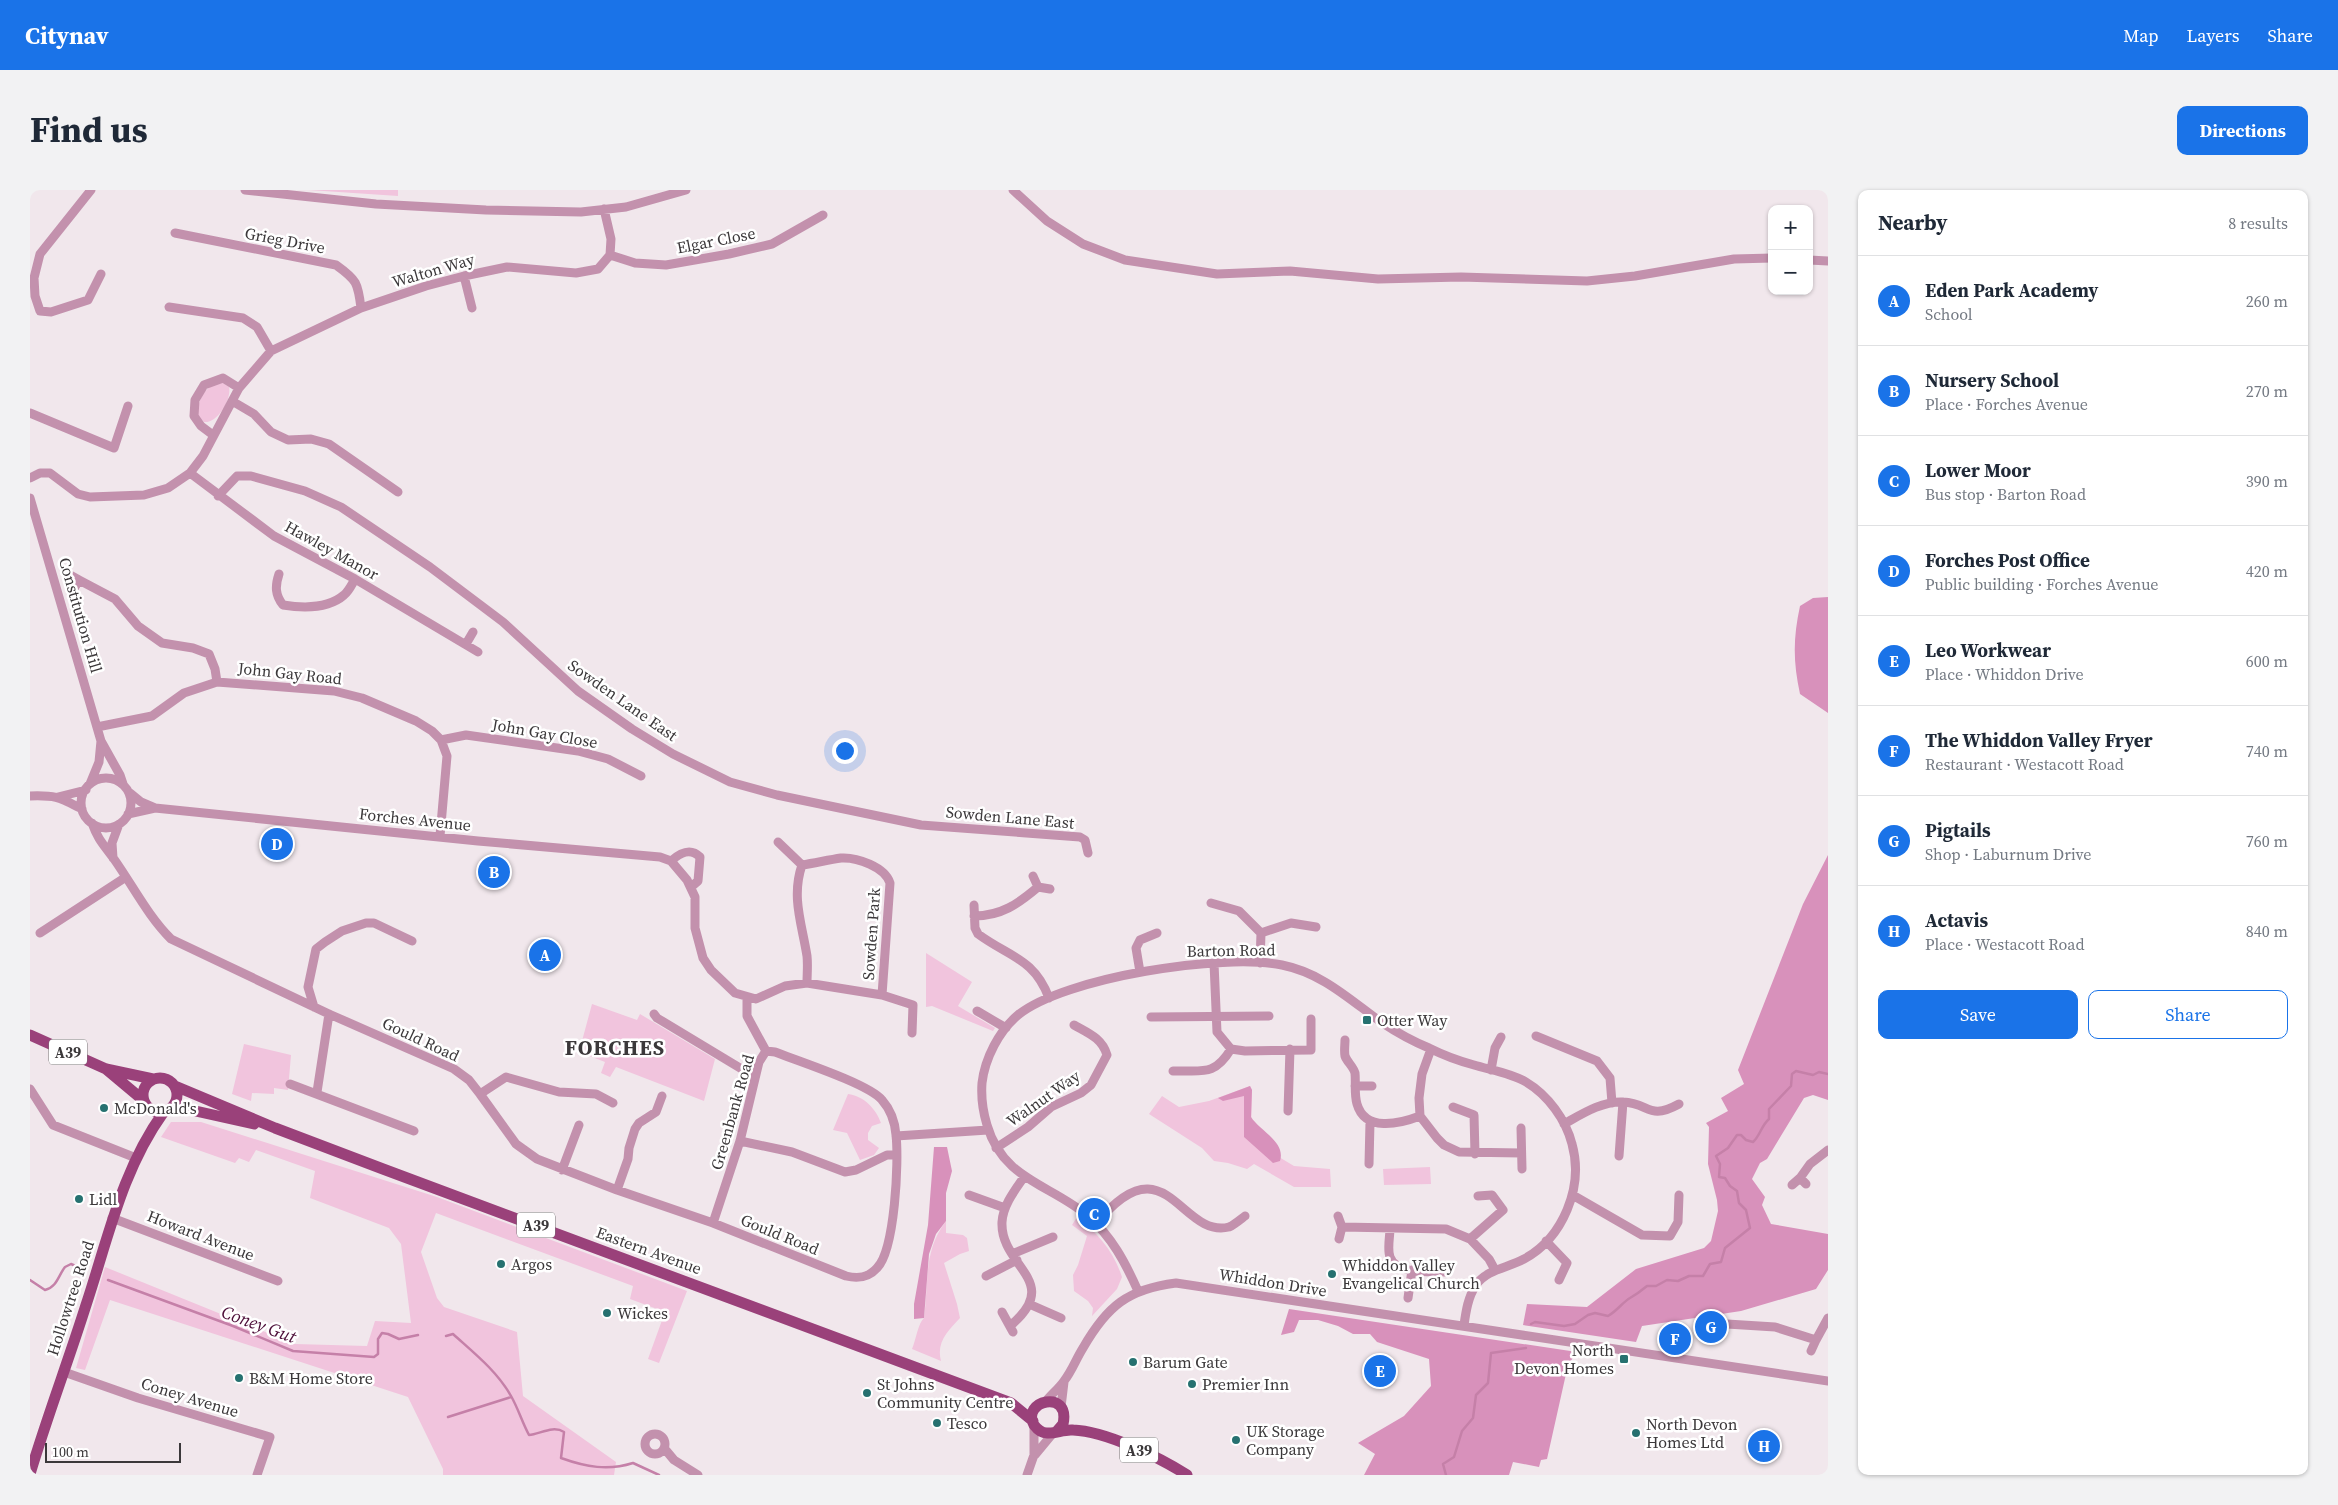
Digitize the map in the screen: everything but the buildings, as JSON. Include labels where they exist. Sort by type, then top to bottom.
[{"type":"main road","name":"A39","points":[[30,1035],[106,1069],[153,1079]]},
{"type":"main road","name":"A39","points":[[106,1069],[144,1103]]},
{"type":"main road","points":[[144,1103],[151,1110],[167,1111],[177,1098],[175,1086],[165,1079],[153,1079],[144,1088],[144,1103],[148,1134]]},
{"type":"main road","name":"Eastern Avenue","points":[[175,1086],[276,1128],[1011,1403],[1041,1404]]},
{"type":"main road","name":"Eastern Avenue","points":[[167,1111],[191,1110],[276,1128]]},
{"type":"main road","name":"Hollowtree Road","points":[[30,1474],[50,1408],[86,1307],[112,1218],[136,1158],[148,1134],[167,1111]]},
{"type":"main road","points":[[1051,1401],[1063,1411],[1063,1424],[1056,1432],[1047,1433],[1039,1430],[1033,1423],[1041,1404],[1051,1401]]},
{"type":"main road","name":"Eastern Avenue","points":[[1011,1403],[1033,1423]]},
{"type":"main road","name":"A39","points":[[1063,1411],[1089,1431],[1143,1452],[1187,1475]]},
{"type":"main road","name":"A39","points":[[1056,1432],[1089,1431]]},
{"type":"street","points":[[92,190],[40,254],[34,278],[35,296],[40,311],[51,312],[88,300],[101,274]]},
{"type":"street","points":[[245,190],[480,210],[581,212],[626,207],[686,190]]},
{"type":"street","points":[[1013,190],[1047,220],[1083,244],[1125,260],[1217,274],[1290,271],[1378,280],[1461,277],[1587,281],[1635,276],[1734,259],[1768,258]]},
{"type":"street","points":[[604,209],[612,239],[610,255]]},
{"type":"street","name":"Elgar Close","points":[[610,255],[634,263],[666,265],[729,254],[772,244],[823,215]]},
{"type":"street","name":"Grieg Drive","points":[[175,233],[336,265],[354,278],[359,292],[361,308]]},
{"type":"street","name":"Walton Way","points":[[190,473],[202,456],[239,388],[271,351],[361,308],[426,286],[507,267],[576,273],[587,272],[598,269],[610,255]]},
{"type":"street","points":[[1813,260],[1828,261]]},
{"type":"street","points":[[464,276],[472,308]]},
{"type":"street","points":[[169,307],[243,318],[257,327],[271,351]]},
{"type":"street","points":[[213,435],[201,426],[194,416],[195,400],[204,385],[222,378],[239,388]]},
{"type":"street","points":[[232,401],[254,414],[271,432],[288,440],[311,439],[329,444],[398,492]]},
{"type":"street","points":[[30,413],[114,448],[128,406]]},
{"type":"street","points":[[30,478],[40,473],[50,473],[78,494],[90,497],[144,495],[168,488],[190,473]]},
{"type":"street","name":"Hawley Manor","points":[[190,473],[218,496],[274,536],[355,579],[478,652]]},
{"type":"street","name":"Sowden Lane East","points":[[218,496],[238,476],[251,476],[305,491],[341,507],[430,567],[503,622],[578,691],[624,724],[673,754],[730,782],[778,796],[922,825],[1080,838],[1085,840],[1088,853]]},
{"type":"street","name":"Constitution Hill","points":[[30,498],[101,741],[123,784]]},
{"type":"street","points":[[279,574],[276,586],[278,598],[283,605],[294,607],[315,607],[336,600],[346,594],[355,579]]},
{"type":"street","points":[[70,575],[115,599],[138,626],[162,643],[201,650],[208,654],[215,668],[217,682]]},
{"type":"street","points":[[72,592],[79,580]]},
{"type":"street","points":[[466,644],[473,632]]},
{"type":"street","name":"John Gay Road","points":[[98,727],[152,716],[184,693],[217,682],[316,689],[362,698],[416,721],[432,731],[441,740]]},
{"type":"street","name":"John Gay Close","points":[[441,740],[466,735],[578,751],[608,759],[641,776]]},
{"type":"street","points":[[440,836],[447,756],[441,740]]},
{"type":"street","name":"Constitution Hill","points":[[88,787],[99,762],[101,741]]},
{"type":"street","points":[[58,797],[88,787],[99,780],[109,778],[123,784],[130,794],[131,805],[128,814],[119,824],[112,843],[114,858]]},
{"type":"street","points":[[82,810],[82,799],[88,787]]},
{"type":"street","name":"Forches Avenue","points":[[130,794],[156,808]]},
{"type":"street","points":[[30,796],[58,797],[70,801],[82,810],[92,823],[103,828],[119,824]]},
{"type":"street","name":"Forches Avenue","points":[[128,814],[156,808],[660,857],[671,861]]},
{"type":"street","name":"Gould Road","points":[[92,823],[97,838],[114,858],[159,927],[171,939],[329,1014],[454,1069],[468,1080],[480,1094],[516,1144],[537,1158],[562,1170],[713,1223],[846,1276],[856,1278],[868,1276],[878,1268],[886,1252],[894,1203],[895,1155]]},
{"type":"street","points":[[778,842],[802,865],[797,881],[797,906],[807,957],[807,983]]},
{"type":"street","points":[[691,887],[698,881],[700,857],[689,851],[680,852],[671,861],[691,887],[695,897],[694,928],[703,958],[722,982],[735,993],[748,998]]},
{"type":"street","name":"Sowden Park","points":[[802,865],[843,858],[882,869],[888,875],[890,892],[882,995]]},
{"type":"street","points":[[1033,876],[1038,887]]},
{"type":"street","points":[[40,932],[126,877]]},
{"type":"street","points":[[974,916],[999,914],[1014,907],[1038,887],[1050,889]]},
{"type":"street","points":[[1211,903],[1239,911],[1261,933],[1260,962]]},
{"type":"street","points":[[974,905],[974,928],[978,934],[1030,967],[1040,978],[1049,998]]},
{"type":"street","points":[[314,1006],[308,987],[316,949],[359,923],[374,923],[412,941]]},
{"type":"street","points":[[1261,933],[1291,923],[1316,927]]},
{"type":"street","points":[[1140,972],[1136,948],[1140,940],[1157,933]]},
{"type":"street","name":"Barton Road","points":[[1138,1291],[1114,1243],[1096,1224],[1070,1204],[1012,1168],[996,1148],[988,1130],[984,1114],[982,1083],[990,1054],[1006,1028],[1031,1006],[1063,992],[1140,972],[1214,963],[1260,962],[1281,964],[1330,982],[1395,1031],[1431,1049],[1525,1081],[1548,1102],[1564,1124],[1573,1146],[1575,1178],[1572,1197],[1560,1223],[1546,1241],[1526,1258],[1495,1270],[1477,1284],[1469,1299],[1464,1325]]},
{"type":"street","points":[[1214,963],[1217,1032],[1222,1041],[1231,1049],[1245,1051],[1310,1050],[1311,1019]]},
{"type":"street","name":"Sowden Park","points":[[748,998],[756,999],[785,986],[807,983],[882,995],[913,1005],[912,1033]]},
{"type":"street","points":[[293,996],[308,987]]},
{"type":"street","name":"Greenbank Road","points":[[713,1223],[740,1141],[754,1077],[759,1062],[766,1051],[747,1016],[748,998]]},
{"type":"street","points":[[977,1011],[1006,1028]]},
{"type":"street","points":[[317,1092],[329,1014]]},
{"type":"street","points":[[654,1014],[657,1018],[754,1077]]},
{"type":"street","points":[[1151,1016],[1269,1016]]},
{"type":"street","name":"Walnut Way","points":[[996,1148],[1028,1127],[1051,1107],[1081,1093],[1091,1085],[1107,1055],[1104,1046],[1095,1036],[1074,1025]]},
{"type":"street","points":[[1536,1036],[1597,1061],[1610,1078],[1612,1103]]},
{"type":"street","points":[[1491,1070],[1496,1048],[1501,1037]]},
{"type":"street","points":[[1345,1040],[1345,1055],[1354,1070],[1357,1106],[1370,1122],[1369,1164]]},
{"type":"street","points":[[1173,1071],[1212,1070],[1222,1064],[1231,1049]]},
{"type":"street","points":[[1288,1112],[1290,1049]]},
{"type":"street","points":[[1431,1049],[1419,1088],[1420,1116],[1444,1145],[1459,1152],[1475,1154],[1521,1153]]},
{"type":"street","points":[[740,1141],[792,1152],[845,1172],[856,1170],[887,1155],[895,1155],[896,1136],[890,1112],[881,1098],[854,1083],[775,1052],[766,1051]]},
{"type":"street","points":[[480,1094],[506,1077],[559,1092],[596,1094],[613,1103]]},
{"type":"street","points":[[290,1084],[317,1092],[414,1131]]},
{"type":"street","points":[[1355,1086],[1372,1086]]},
{"type":"street","points":[[30,1089],[53,1125],[136,1158]]},
{"type":"street","points":[[616,1190],[628,1159],[629,1148],[635,1130],[647,1116],[656,1112],[662,1096]]},
{"type":"street","points":[[1619,1156],[1623,1102]]},
{"type":"street","points":[[1564,1124],[1596,1107],[1612,1103],[1623,1102],[1655,1112],[1668,1110],[1679,1104]]},
{"type":"street","points":[[1453,1107],[1474,1115],[1475,1154]]},
{"type":"street","points":[[1370,1122],[1389,1123],[1420,1116]]},
{"type":"street","points":[[562,1170],[579,1125]]},
{"type":"street","points":[[1521,1128],[1522,1169]]},
{"type":"street","points":[[896,1136],[988,1130]]},
{"type":"street","points":[[1792,1185],[1803,1181],[1810,1164],[1828,1150]]},
{"type":"street","points":[[628,1159],[638,1158]]},
{"type":"street","points":[[1002,1312],[1011,1329],[1026,1312],[1032,1295],[1030,1285],[1003,1234],[1002,1221],[1005,1208],[1024,1177]]},
{"type":"street","points":[[1096,1224],[1122,1197],[1143,1190],[1162,1192],[1200,1220],[1214,1227],[1229,1226],[1245,1216]]},
{"type":"street","points":[[969,1195],[1005,1208]]},
{"type":"street","points":[[1470,1239],[1503,1210],[1492,1195],[1478,1196]]},
{"type":"street","points":[[1572,1197],[1576,1197],[1642,1235],[1670,1236],[1678,1222],[1679,1195]]},
{"type":"street","points":[[1338,1216],[1342,1228],[1339,1239]]},
{"type":"street","name":"Howard Avenue","points":[[112,1218],[278,1281]]},
{"type":"street","points":[[1342,1228],[1446,1229],[1470,1239],[1495,1270]]},
{"type":"street","points":[[1390,1228],[1390,1258],[1397,1266],[1412,1270],[1446,1272]]},
{"type":"street","points":[[986,1276],[1014,1257],[1053,1238]]},
{"type":"street","points":[[1546,1241],[1567,1263],[1559,1280]]},
{"type":"street","points":[[1408,1298],[1412,1270]]},
{"type":"street","name":"Whiddon Drive","points":[[1041,1404],[1064,1381],[1082,1348],[1106,1313],[1115,1304],[1138,1291],[1176,1283],[1828,1381]]},
{"type":"street","points":[[1029,1304],[1061,1318]]},
{"type":"street","points":[[1811,1351],[1828,1318]]},
{"type":"street","points":[[1727,1324],[1775,1327],[1816,1340]]},
{"type":"street","name":"Coney Avenue","points":[[64,1372],[138,1398],[270,1436],[257,1475]]},
{"type":"street","name":"Whiddon Drive","points":[[1063,1411],[1064,1381]]},
{"type":"street","points":[[1027,1475],[1034,1455],[1033,1423]]},
{"type":"street","points":[[1034,1455],[1056,1432]]},
{"type":"street","points":[[664,1448],[674,1460],[698,1475]]},
{"type":"shaded area","points":[[309,190],[398,190],[398,196]]},
{"type":"shaded area","points":[[220,381],[229,387],[226,404],[214,419],[204,422],[198,415],[199,403],[203,394]]},
{"type":"shaded area","points":[[1828,597],[1828,713],[1800,694],[1795,650],[1800,606],[1813,598]]},
{"type":"shaded area","points":[[1828,855],[1828,1100],[1813,1095],[1804,1098],[1767,1159],[1760,1163],[1752,1179],[1765,1197],[1762,1205],[1771,1224],[1828,1234],[1828,1270],[1816,1289],[1741,1311],[1642,1326],[1636,1342],[1523,1325],[1527,1304],[1587,1307],[1636,1269],[1704,1248],[1711,1241],[1718,1211],[1708,1164],[1709,1127],[1706,1123],[1728,1111],[1721,1098],[1744,1084],[1738,1070],[1803,904]]},
{"type":"shaded area","points":[[926,953],[972,982],[958,1006],[995,1028],[993,1031],[932,1006],[926,1007]]},
{"type":"shaded area","points":[[592,1004],[637,1020],[640,1014],[715,1059],[704,1101],[616,1067],[610,1077],[601,1073],[605,1062],[579,1052]]},
{"type":"shaded area","points":[[244,1044],[291,1055],[288,1090],[274,1088],[274,1094],[252,1093],[251,1101],[232,1094]]},
{"type":"shaded area","points":[[1250,1086],[1252,1090],[1251,1133],[1279,1157],[1294,1166],[1330,1169],[1331,1187],[1294,1187],[1254,1164],[1247,1169],[1214,1161],[1202,1148],[1149,1114],[1162,1096],[1179,1107],[1209,1101]]},
{"type":"shaded area","points":[[1250,1086],[1252,1090],[1251,1117],[1276,1142],[1281,1154],[1280,1161],[1273,1163],[1244,1137],[1244,1096],[1223,1101],[1218,1098]]},
{"type":"shaded area","points":[[848,1094],[859,1097],[869,1104],[881,1123],[872,1126],[868,1133],[868,1140],[879,1148],[874,1155],[860,1160],[847,1133],[833,1130]]},
{"type":"shaded area","points":[[171,1122],[201,1122],[437,1197],[687,1291],[659,1363],[648,1359],[665,1312],[630,1299],[633,1286],[436,1213],[421,1252],[437,1298],[444,1307],[517,1332],[523,1396],[616,1462],[614,1475],[443,1475],[443,1469],[408,1397],[110,1300],[85,1370],[76,1368],[105,1267],[295,1344],[367,1346],[375,1321],[411,1323],[401,1244],[389,1228],[310,1198],[315,1171],[256,1150],[249,1162],[239,1158],[235,1163],[161,1137]]},
{"type":"shaded area","points":[[934,1147],[947,1147],[952,1171],[946,1193],[946,1221],[936,1234],[929,1254],[924,1318],[914,1319],[914,1304],[928,1225]]},
{"type":"shaded area","points":[[1430,1167],[1431,1184],[1384,1185],[1383,1169]]},
{"type":"shaded area","points":[[1077,1217],[1092,1230],[1110,1251],[1122,1277],[1117,1289],[1092,1316],[1093,1308],[1088,1301],[1074,1291],[1073,1275],[1087,1236],[1072,1225]]},
{"type":"shaded area","points":[[946,1221],[946,1233],[963,1235],[967,1238],[969,1251],[944,1263],[960,1318],[944,1337],[940,1348],[941,1361],[912,1349],[924,1318],[930,1255],[939,1232]]},
{"type":"shaded area","points":[[1289,1309],[1577,1352],[1568,1365],[1547,1459],[1541,1460],[1539,1467],[1513,1462],[1509,1475],[1364,1475],[1375,1454],[1358,1443],[1404,1416],[1431,1386],[1429,1359],[1377,1342],[1370,1334],[1353,1334],[1338,1326],[1318,1320],[1299,1320],[1294,1332],[1281,1335]]},
{"type":"waterway","points":[[1531,1324],[1535,1322],[1564,1326],[1575,1324],[1588,1315],[1595,1313],[1608,1316],[1647,1286],[1656,1286],[1667,1280],[1678,1281],[1689,1276],[1703,1276],[1710,1264],[1721,1262],[1725,1248],[1750,1228],[1746,1210],[1739,1203],[1737,1191],[1730,1186],[1725,1178],[1719,1177],[1720,1164],[1716,1156],[1728,1148],[1737,1135],[1741,1135],[1746,1140],[1753,1142],[1755,1140],[1769,1119],[1769,1109],[1791,1086],[1792,1074],[1796,1071],[1813,1075],[1819,1072],[1828,1074]]},
{"type":"waterway","name":"Coney Gut","points":[[30,1280],[45,1290],[55,1284],[65,1267],[71,1264],[83,1269]]},
{"type":"waterway","name":"Coney Gut","points":[[108,1280],[233,1326],[293,1351],[374,1357],[378,1354],[378,1339],[382,1333],[399,1339],[418,1335]]},
{"type":"waterway","points":[[446,1336],[453,1334],[499,1378],[513,1401],[529,1435],[555,1429],[564,1432],[561,1458],[597,1467],[615,1467],[633,1463],[659,1475]]},
{"type":"waterway","points":[[1446,1475],[1443,1464],[1454,1457],[1462,1431],[1473,1418],[1476,1395],[1488,1383],[1491,1353],[1526,1348]]},
{"type":"waterway","points":[[448,1417],[511,1397]]},
{"type":"place","name":"Forches Post Office","points":[[277,844]]},
{"type":"place","name":"Nursery School","points":[[494,872]]},
{"type":"place","name":"Eden Park Academy","points":[[545,955]]},
{"type":"place","name":"Otter Way","points":[[1367,1020]]},
{"type":"place","name":"McDonald's","points":[[104,1108]]},
{"type":"place","name":"Lidl","points":[[79,1199]]},
{"type":"place","name":"Lower Moor","points":[[1094,1214]]},
{"type":"place","name":"Argos","points":[[501,1264]]},
{"type":"place","name":"Whiddon Valley Evangelical Church","points":[[1332,1274]]},
{"type":"place","name":"Wickes","points":[[607,1313]]},
{"type":"place","name":"Pigtails","points":[[1711,1327]]},
{"type":"place","name":"The Whiddon Valley Fryer","points":[[1675,1339]]},
{"type":"place","name":"North Devon Homes","points":[[1624,1359]]},
{"type":"place","name":"Barum Gate","points":[[1133,1362]]},
{"type":"place","name":"Leo Workwear","points":[[1380,1371]]},
{"type":"place","name":"B&M Home Store","points":[[239,1378]]},
{"type":"place","name":"Premier Inn","points":[[1192,1384]]},
{"type":"place","name":"St Johns Community Centre","points":[[867,1393]]},
{"type":"place","name":"Tesco","points":[[937,1423]]},
{"type":"place","name":"North Devon Homes Ltd","points":[[1636,1433]]},
{"type":"place","name":"UK Storage Company","points":[[1236,1440]]},
{"type":"place","name":"Actavis","points":[[1764,1446]]},
{"type":"district","name":"FORCHES","points":[[615,1047]]}]
